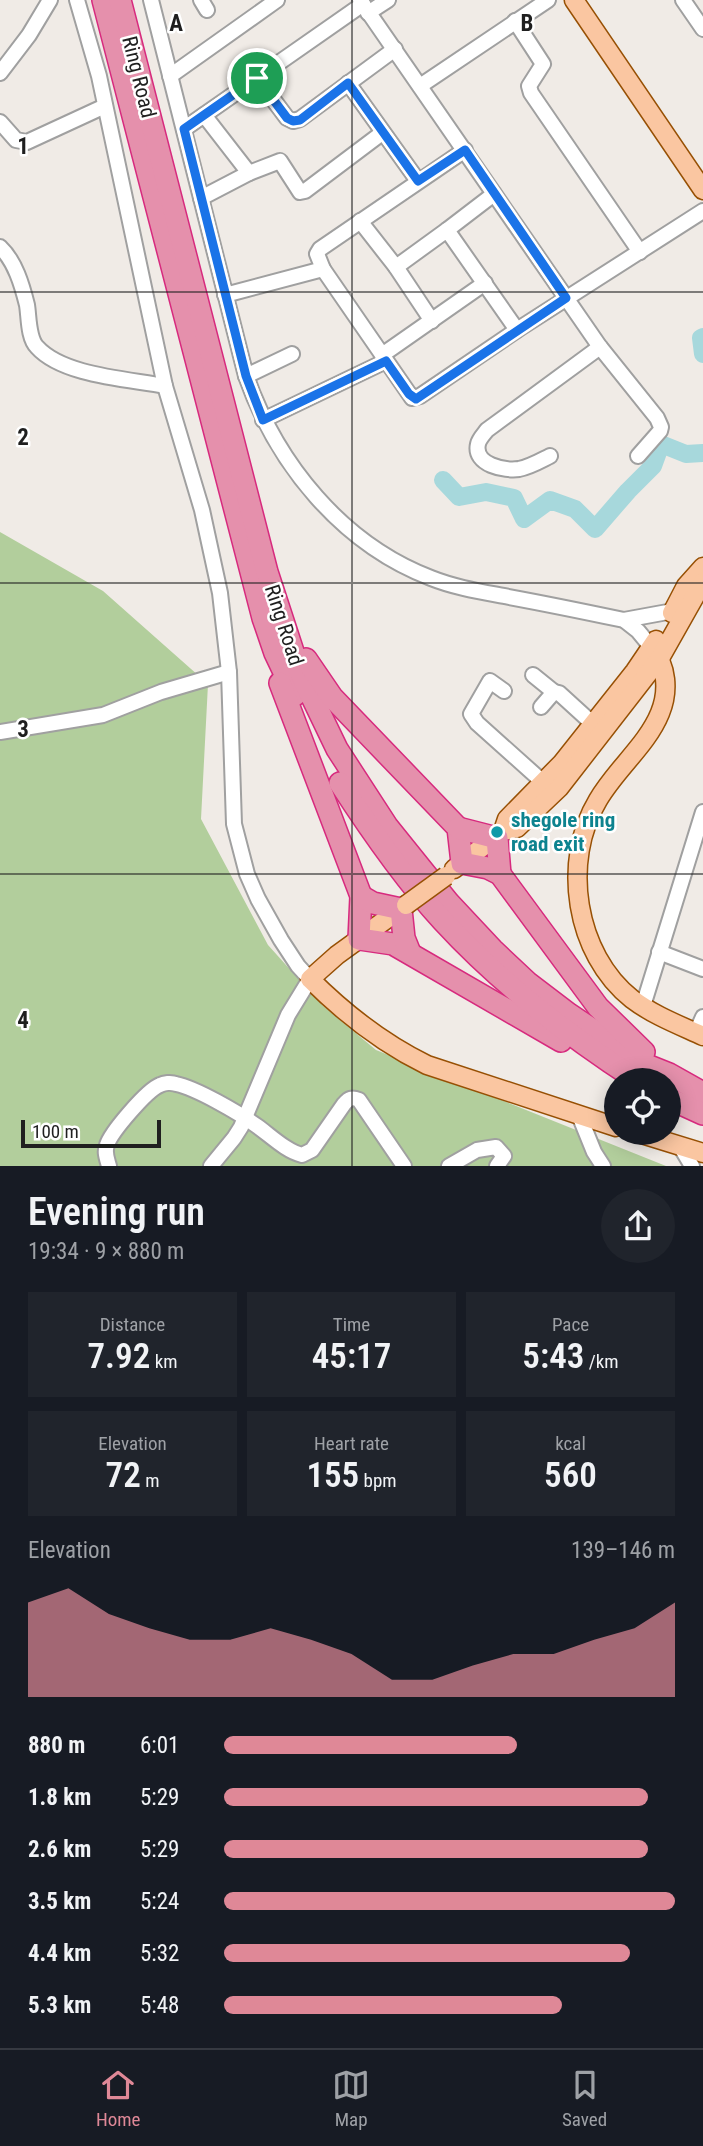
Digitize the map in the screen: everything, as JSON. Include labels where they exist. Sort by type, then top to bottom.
[{"type":"highway","name":"Ring Road","points":[[103,0],[242,539],[275,653],[335,776],[408,880],[441,920],[485,965],[544,1014],[619,1068]]},
{"type":"highway","name":"Ring Road","points":[[120,0],[267,572],[299,670],[337,749],[387,827],[440,893],[493,950],[527,982],[569,1014],[654,1068]]},
{"type":"highway","points":[[279,608],[309,664],[332,697],[458,828],[500,834],[500,874]]},
{"type":"highway","points":[[275,653],[279,680],[361,896],[359,939],[393,944],[581,1052],[608,1061]]},
{"type":"highway","points":[[458,828],[454,869],[488,868],[500,874],[598,1007],[663,1068]]},
{"type":"highway","points":[[361,896],[373,903],[403,907],[404,938],[410,953]]},
{"type":"highway","name":"Ring Road","points":[[681,1081],[703,1093]]},
{"type":"highway","points":[[681,1104],[703,1114]]},
{"type":"main road","points":[[575,0],[703,191]]},
{"type":"main road","points":[[500,834],[507,820],[544,783],[656,653],[673,611],[692,577],[703,567]]},
{"type":"main road","points":[[604,1123],[427,1065],[409,1056],[356,1019],[310,979],[500,834],[517,828],[559,788],[656,653],[703,582]]},
{"type":"main road","points":[[656,653],[665,685],[661,711],[648,733],[596,802],[584,831],[578,862],[579,894],[589,939],[607,973],[643,1006],[701,1029]]},
{"type":"main road","points":[[677,1145],[703,1153]]},
{"type":"street","points":[[0,73],[5,56],[29,35],[50,0]]},
{"type":"street","points":[[77,0],[106,106],[166,386],[213,557],[229,672],[234,824],[247,874],[266,915],[298,966],[310,979],[288,1015],[234,1139],[211,1166]]},
{"type":"street","points":[[151,0],[246,376],[274,442],[317,498],[364,541],[388,558],[433,579],[463,588],[624,620],[673,611]]},
{"type":"street","points":[[170,76],[278,0]]},
{"type":"street","points":[[184,129],[364,6],[388,0]]},
{"type":"street","points":[[420,86],[548,0]]},
{"type":"street","points":[[683,0],[698,10],[703,29]]},
{"type":"street","points":[[364,6],[600,348],[662,426],[657,437],[638,456]]},
{"type":"street","points":[[516,21],[543,64],[529,86],[531,93],[640,252]]},
{"type":"street","points":[[257,78],[287,118],[300,120],[395,50]]},
{"type":"street","points":[[348,83],[418,181]]},
{"type":"street","points":[[0,122],[16,140],[27,142],[106,106]]},
{"type":"street","points":[[204,115],[249,173]]},
{"type":"street","points":[[201,198],[249,173],[280,161],[295,188],[300,192],[305,191],[382,133]]},
{"type":"street","points":[[465,150],[320,249],[317,254],[323,269],[409,394],[416,399],[517,330],[703,211]]},
{"type":"street","points":[[396,267],[494,194]]},
{"type":"street","points":[[360,221],[396,267],[432,321]]},
{"type":"street","points":[[447,230],[517,330]]},
{"type":"street","points":[[0,247],[15,267],[32,338],[37,347],[70,367],[166,386]]},
{"type":"street","points":[[225,295],[323,269]]},
{"type":"street","points":[[263,420],[384,358],[485,283]]},
{"type":"street","points":[[550,456],[520,469],[505,470],[483,460],[478,453],[478,443],[487,430],[600,348]]},
{"type":"street","points":[[246,376],[292,354]]},
{"type":"street","points":[[624,620],[638,631],[656,653]]},
{"type":"street","points":[[0,733],[103,715],[161,692],[229,672]]},
{"type":"street","points":[[533,675],[559,693],[593,724]]},
{"type":"street","points":[[504,691],[490,681],[471,714],[477,723],[544,783]]},
{"type":"street","points":[[541,706],[554,692]]},
{"type":"street","points":[[643,1006],[703,812]]},
{"type":"street","points":[[659,952],[703,969]]},
{"type":"street","points":[[109,1166],[105,1155],[107,1144],[151,1091],[159,1085],[176,1084],[244,1117],[289,1149],[302,1155],[312,1150],[344,1104],[354,1098],[359,1100],[404,1166]]},
{"type":"street","points":[[579,1115],[594,1152],[603,1166]]},
{"type":"street","points":[[680,1146],[692,1166]]},
{"type":"street","points":[[449,1166],[477,1150],[496,1147],[504,1156],[497,1166]]},
{"type":"green space","points":[[0,532],[103,591],[208,684],[201,819],[268,945],[322,1005],[376,1050],[604,1141],[604,1145],[614,1145],[666,1166],[0,1166]]},
{"type":"waterway","points":[[703,337],[703,354]]},
{"type":"waterway","points":[[443,480],[459,497],[486,492],[514,498],[524,519],[550,500],[575,509],[595,529],[653,466],[661,444],[686,454],[703,453]]},
{"type":"place","name":"shegole ring road exit","points":[[497,832]]},
{"type":"route","points":[[257,78],[287,118],[293,121],[300,120],[348,83],[418,181],[465,150],[566,298],[416,399],[412,398],[386,361],[263,420],[246,376],[184,129],[257,78]]}]
